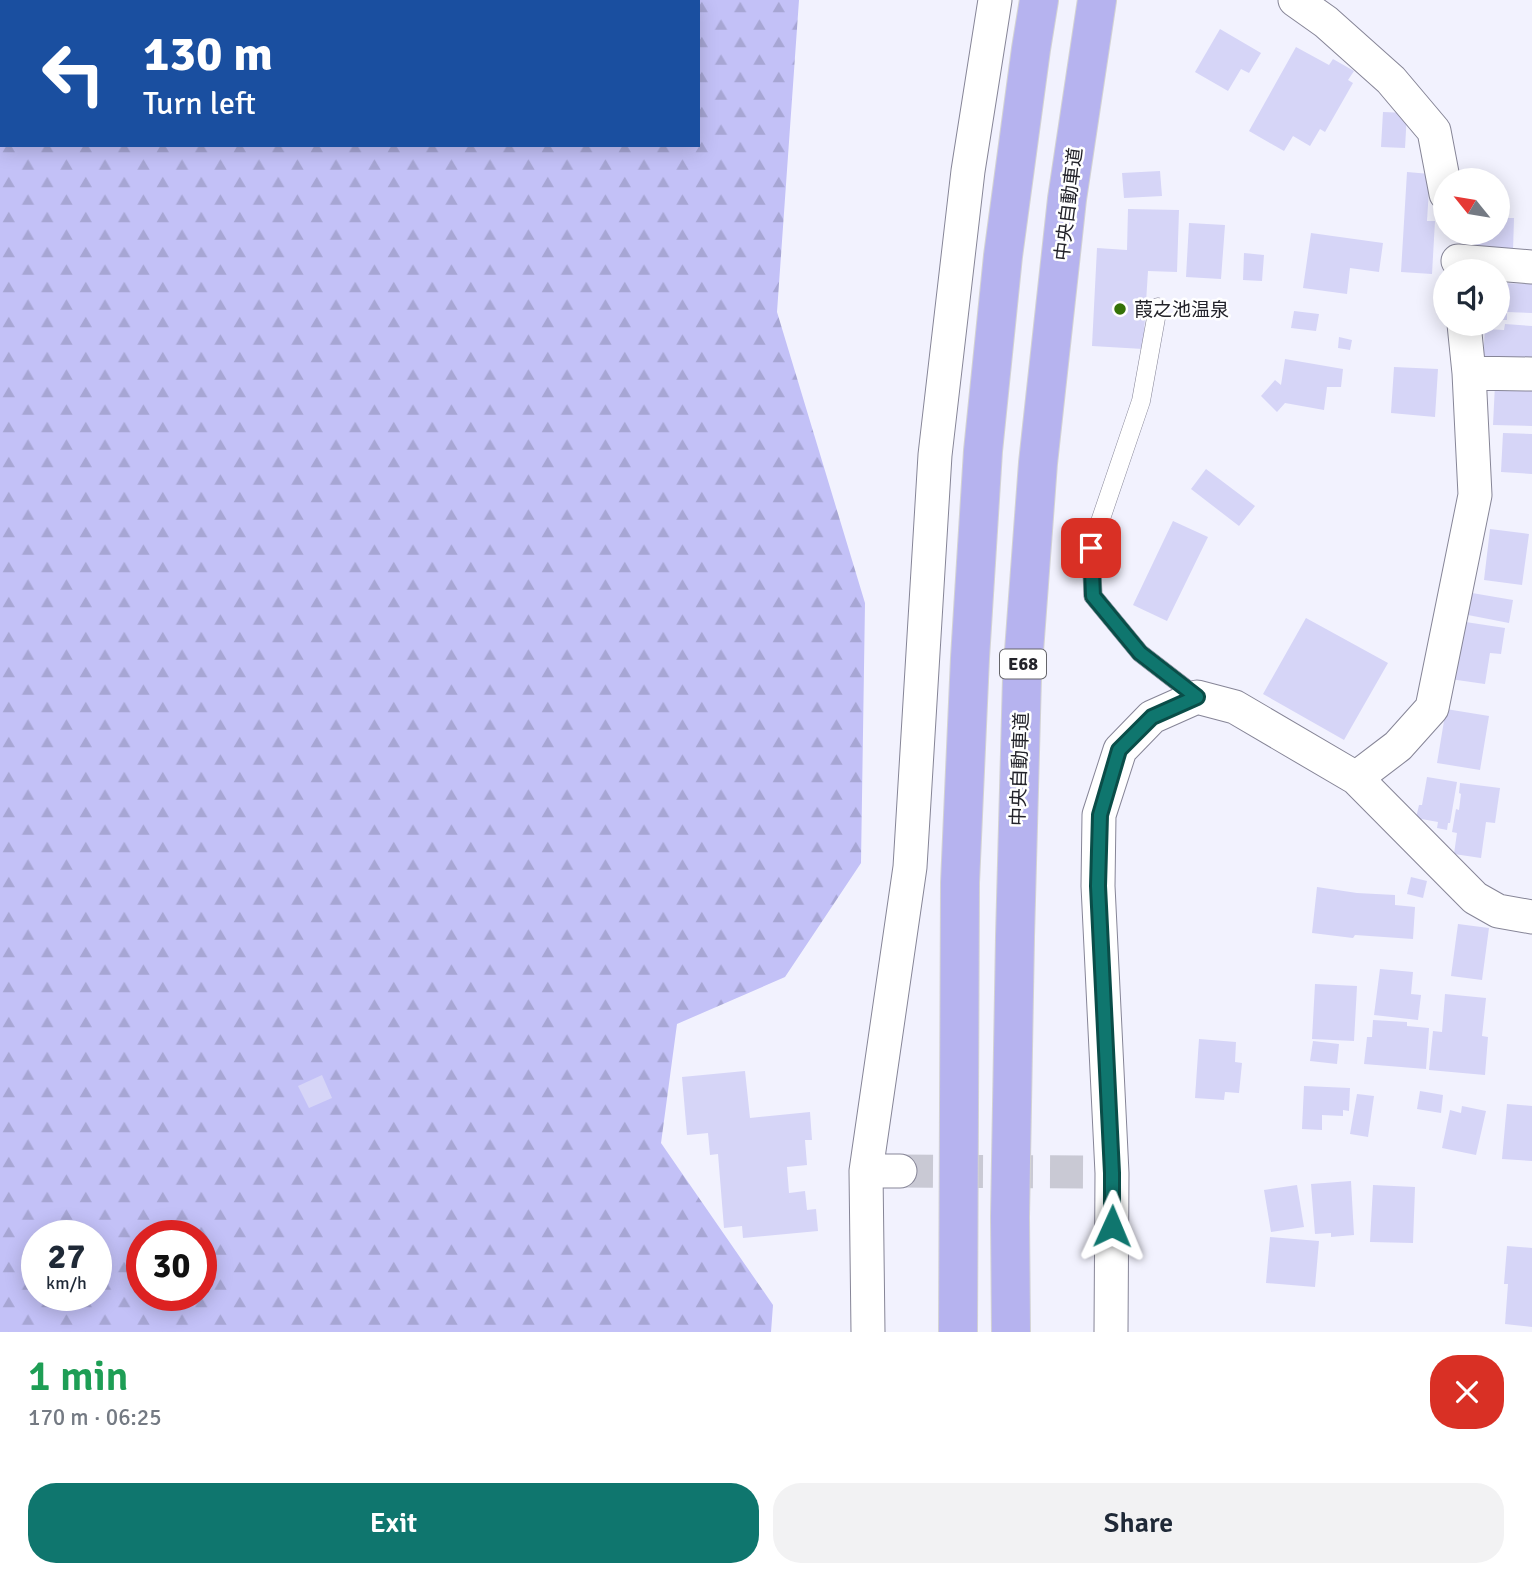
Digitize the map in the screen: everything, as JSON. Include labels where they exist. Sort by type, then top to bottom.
[{"type":"highway","points":[[958,1332],[960,883],[970,658],[983,451],[1003,256],[1039,0]]},
{"type":"highway","name":"中央自動車道","points":[[1011,1332],[1010,1204],[1022,678],[1038,463],[1064,226],[1097,0]]},
{"type":"street","points":[[868,1332],[866,1171],[910,867],[935,455],[968,171],[995,0]]},
{"type":"street","points":[[1294,0],[1326,22],[1391,80],[1434,131],[1441,168]]},
{"type":"street","points":[[1456,255],[1532,267]]},
{"type":"street","points":[[1356,778],[1398,746],[1432,708],[1475,495],[1465,336]]},
{"type":"street","points":[[1469,373],[1532,374]]},
{"type":"street","points":[[1111,1332],[1102,1173],[1098,886],[1100,815],[1119,750],[1152,717],[1197,697],[1235,707],[1356,778],[1475,898],[1498,911],[1532,917]]},
{"type":"street","points":[[866,1171],[900,1171]]},
{"type":"lane","points":[[1158,307],[1141,401],[1091,548],[1093,596],[1140,653],[1197,697]]},
{"type":"lane","points":[[947,1332],[957,1213]]},
{"type":"green space","points":[[700,0],[799,0],[777,312],[865,603],[861,863],[785,977],[677,1024],[661,1143],[773,1305],[771,1332],[0,1332],[0,147],[700,147]]},
{"type":"building","points":[[1220,29],[1261,53],[1249,73],[1241,69],[1228,91],[1195,72]]},
{"type":"building","points":[[1296,47],[1329,65],[1333,59],[1354,71],[1348,80],[1353,83],[1325,132],[1320,129],[1310,146],[1293,136],[1284,151],[1249,131]]},
{"type":"building","points":[[1383,112],[1407,113],[1405,148],[1381,147]]},
{"type":"building","points":[[1160,171],[1162,196],[1124,198],[1122,173]]},
{"type":"building","points":[[1407,172],[1430,174],[1427,221],[1433,221],[1432,274],[1401,272]]},
{"type":"building","name":"葭之池温泉","points":[[1128,209],[1179,210],[1177,272],[1148,271],[1143,349],[1092,346],[1097,248],[1127,250]]},
{"type":"building","points":[[1510,218],[1514,218],[1513,251],[1473,250],[1473,245],[1510,245]]},
{"type":"building","points":[[1189,223],[1225,225],[1221,279],[1186,277]]},
{"type":"building","points":[[1311,233],[1383,243],[1379,272],[1350,268],[1347,294],[1303,288]]},
{"type":"building","points":[[1244,253],[1264,255],[1262,281],[1243,280]]},
{"type":"building","points":[[1510,283],[1532,284],[1532,313],[1510,312]]},
{"type":"building","points":[[1294,311],[1319,314],[1316,331],[1291,328]]},
{"type":"building","points":[[1510,324],[1532,326],[1532,366],[1483,358],[1485,336],[1510,336]]},
{"type":"building","points":[[1339,337],[1352,340],[1350,350],[1338,348]]},
{"type":"building","points":[[1285,359],[1343,369],[1341,387],[1327,387],[1324,410],[1285,403],[1277,412],[1261,396],[1275,380],[1281,385]]},
{"type":"building","points":[[1394,367],[1438,369],[1435,417],[1391,413]]},
{"type":"building","points":[[1495,384],[1532,386],[1532,426],[1493,425]]},
{"type":"building","points":[[1503,433],[1532,434],[1532,474],[1501,472]]},
{"type":"building","points":[[1206,469],[1255,506],[1239,526],[1191,489]]},
{"type":"building","points":[[1173,521],[1208,537],[1167,621],[1133,605]]},
{"type":"building","points":[[1490,529],[1529,534],[1522,585],[1484,580]]},
{"type":"building","points":[[1472,593],[1513,600],[1509,623],[1468,615]]},
{"type":"building","points":[[1306,618],[1388,663],[1344,740],[1263,694]]},
{"type":"building","points":[[1459,621],[1505,628],[1501,654],[1490,653],[1485,684],[1450,679]]},
{"type":"building","points":[[1446,709],[1489,716],[1480,770],[1437,763]]},
{"type":"building","points":[[1427,777],[1457,782],[1447,830],[1437,828],[1438,822],[1416,818],[1419,805],[1422,805]]},
{"type":"building","points":[[1460,783],[1500,788],[1495,823],[1486,822],[1481,858],[1454,854],[1457,833],[1452,832],[1456,809],[1459,810]]},
{"type":"building","points":[[1411,877],[1427,881],[1423,898],[1407,894]]},
{"type":"building","points":[[1317,887],[1395,895],[1395,905],[1415,907],[1413,939],[1355,935],[1353,938],[1312,933]]},
{"type":"building","points":[[1458,924],[1489,928],[1482,980],[1451,976]]},
{"type":"building","points":[[1380,969],[1413,972],[1411,994],[1421,995],[1418,1020],[1374,1015]]},
{"type":"building","points":[[1315,984],[1357,986],[1354,1041],[1312,1039]]},
{"type":"building","points":[[1445,994],[1486,998],[1482,1036],[1488,1037],[1485,1075],[1429,1070],[1433,1031],[1442,1032]]},
{"type":"building","points":[[1373,1020],[1407,1022],[1407,1026],[1429,1028],[1426,1069],[1364,1064],[1367,1037],[1372,1037]]},
{"type":"building","points":[[1199,1039],[1236,1042],[1235,1062],[1242,1063],[1239,1093],[1225,1092],[1224,1100],[1195,1098]]},
{"type":"building","points":[[1313,1041],[1339,1044],[1337,1064],[1310,1061]]},
{"type":"building","points":[[745,1071],[750,1118],[810,1112],[812,1140],[805,1140],[807,1165],[787,1167],[789,1193],[805,1191],[807,1210],[816,1209],[818,1231],[743,1238],[742,1226],[724,1228],[718,1154],[710,1155],[708,1133],[687,1135],[682,1077]]},
{"type":"building","points":[[322,1075],[332,1098],[309,1108],[298,1086]]},
{"type":"building","points":[[1304,1086],[1350,1088],[1349,1111],[1343,1110],[1343,1116],[1322,1115],[1322,1130],[1302,1129]]},
{"type":"building","points":[[1420,1091],[1443,1095],[1441,1113],[1417,1109]]},
{"type":"building","points":[[1357,1094],[1374,1096],[1368,1137],[1350,1134]]},
{"type":"building","points":[[1507,1104],[1532,1106],[1532,1161],[1502,1159]]},
{"type":"building","points":[[1462,1106],[1486,1111],[1476,1155],[1442,1148],[1450,1110],[1461,1113]]},
{"type":"building","points":[[1351,1181],[1354,1235],[1331,1237],[1331,1233],[1315,1234],[1311,1184]]},
{"type":"building","points":[[1297,1185],[1304,1227],[1271,1232],[1264,1190]]},
{"type":"building","points":[[1373,1185],[1415,1187],[1413,1243],[1370,1242]]},
{"type":"building","points":[[1270,1237],[1319,1241],[1315,1287],[1266,1283]]},
{"type":"building","points":[[1507,1246],[1532,1248],[1532,1327],[1505,1324]]},
{"type":"tunnel","points":[[900,1171],[1091,1172]]},
{"type":"place","name":"葭之池温泉","points":[[1120,309]]},
{"type":"route","points":[[1091,548],[1093,596],[1140,653],[1197,697],[1152,717],[1119,750],[1100,815],[1098,886],[1112,1173],[1112,1226]]}]
